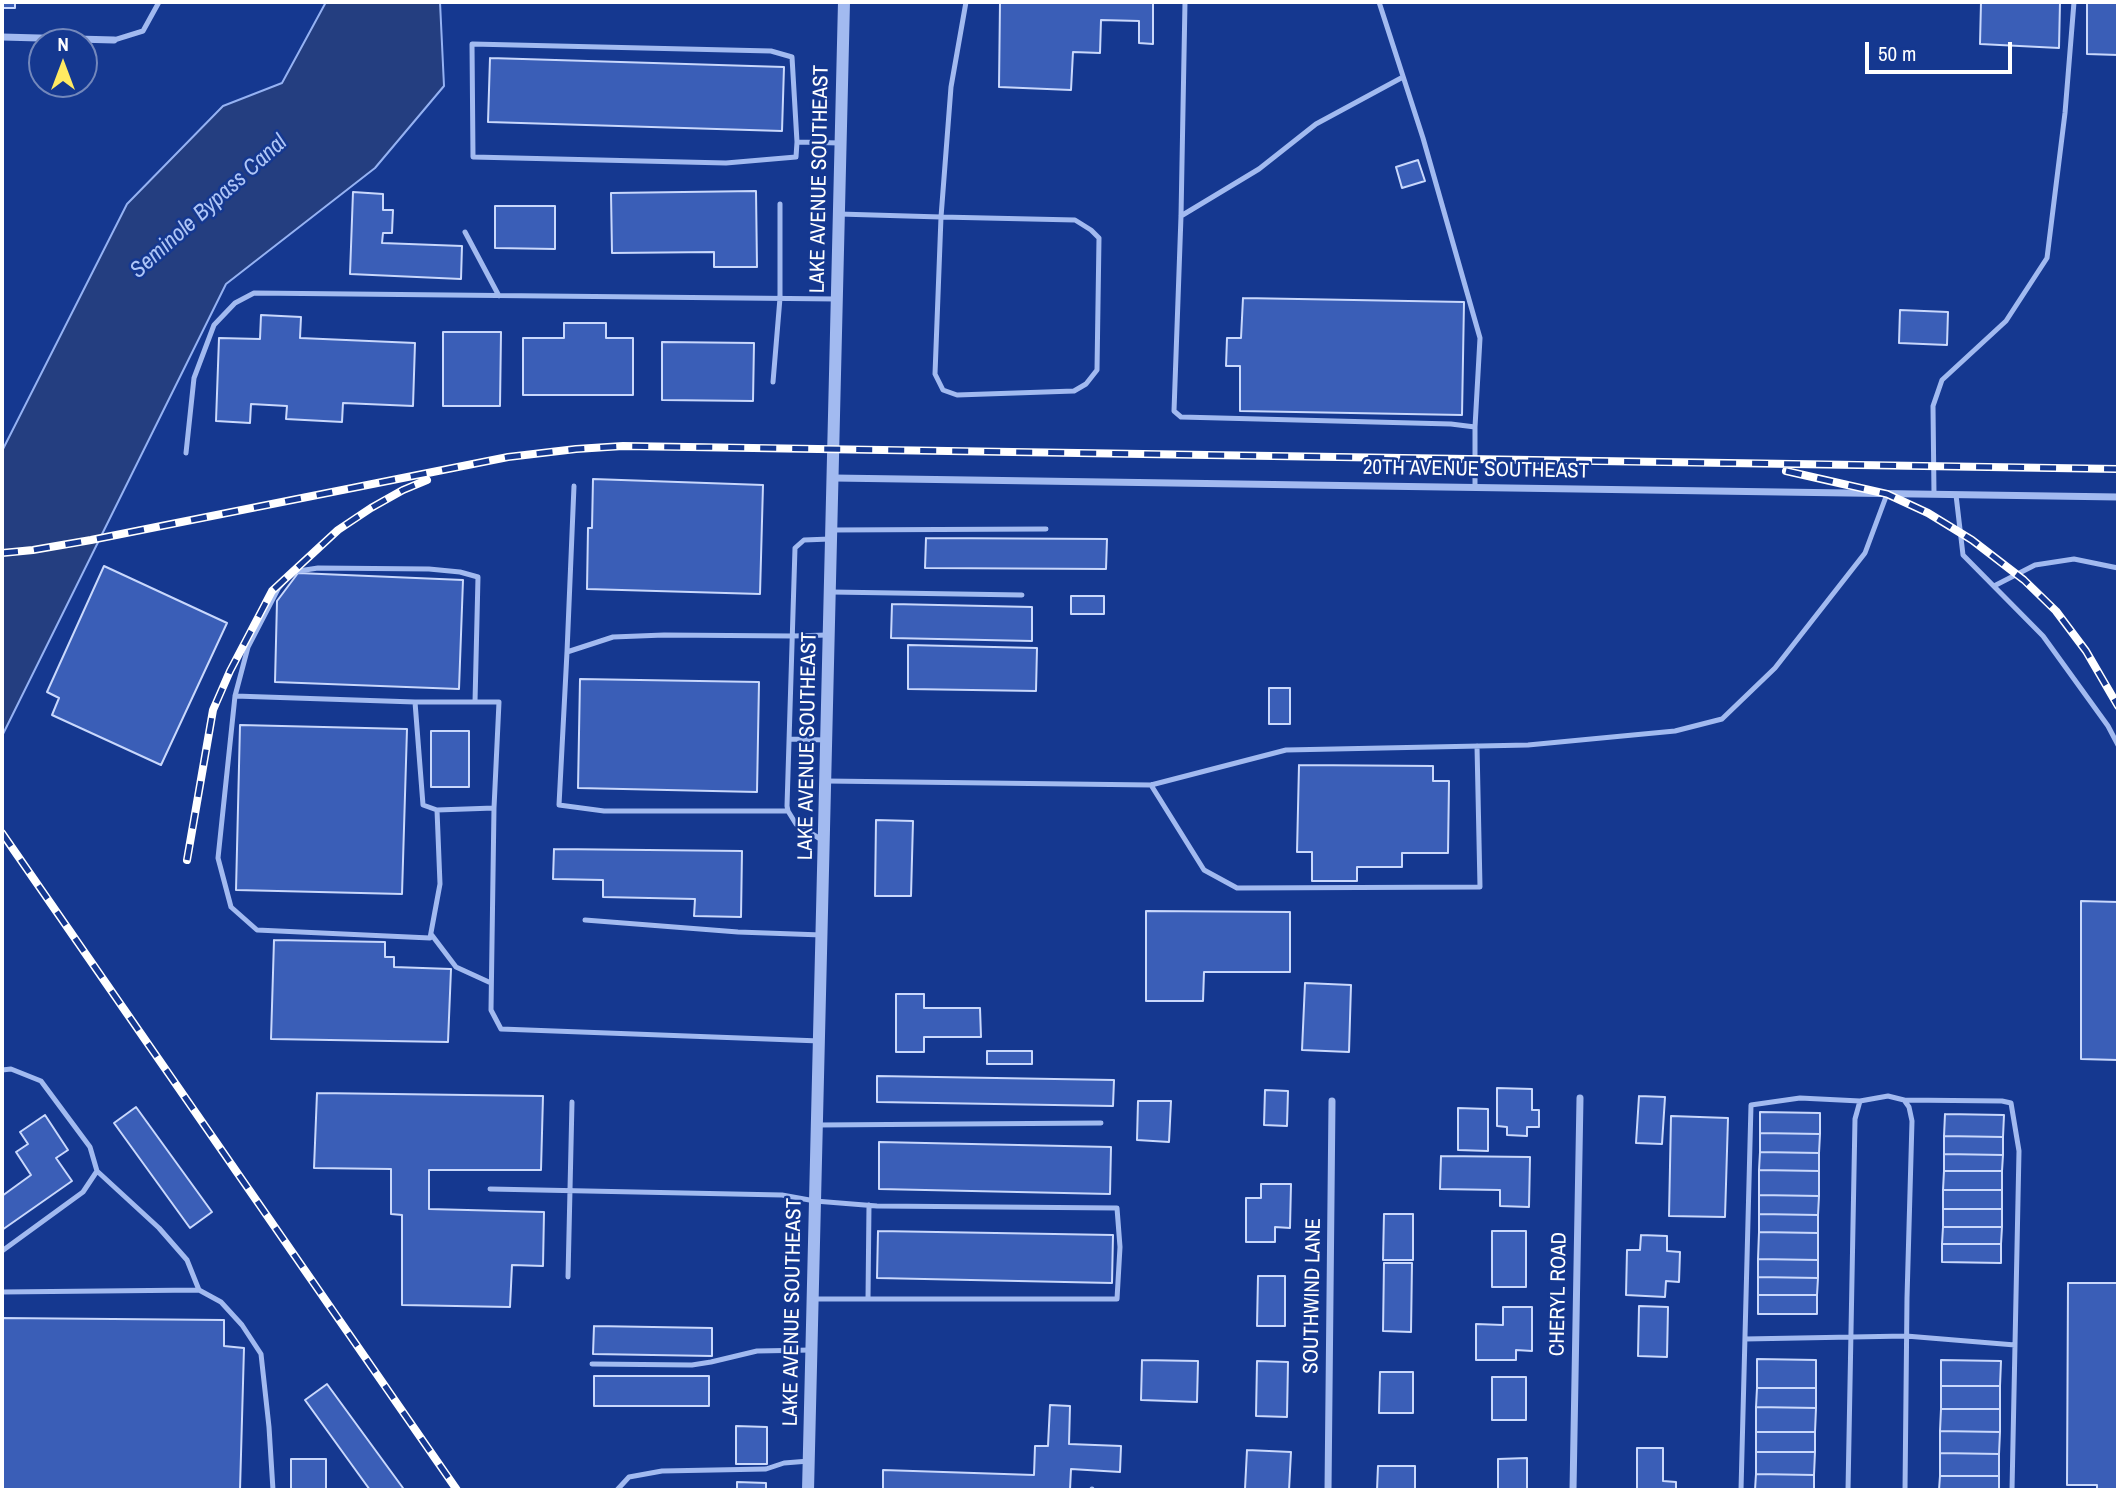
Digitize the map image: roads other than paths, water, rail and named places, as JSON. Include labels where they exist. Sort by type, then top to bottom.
[{"type":"street","name":"LAKE AVENUE SOUTHEAST","points":[[808,1490],[844,2]]},
{"type":"street","points":[[2,37],[114,40]]},
{"type":"street","name":"20TH AVENUE SOUTHEAST","points":[[834,478],[2118,497]]},
{"type":"street","name":"CHERYL ROAD","points":[[1573,1490],[1580,1098]]},
{"type":"street","name":"SOUTHWIND LANE","points":[[1328,1490],[1332,1101]]},
{"type":"lane","points":[[114,40],[143,31],[159,2]]},
{"type":"lane","points":[[839,214],[941,217],[1075,220],[1099,239],[1097,370],[1086,384],[1074,391],[957,395],[943,390],[935,374],[941,217],[951,87],[966,2]]},
{"type":"lane","points":[[1185,2],[1174,411],[1181,417],[1451,424],[1475,428]]},
{"type":"lane","points":[[1379,2],[1423,138],[1480,338],[1475,488]]},
{"type":"lane","points":[[1934,494],[1933,406],[1942,380],[2006,321],[2047,258],[2065,113],[2074,2]]},
{"type":"lane","points":[[472,44],[771,51],[792,57],[797,142],[796,157],[726,163],[472,157],[472,44]]},
{"type":"lane","points":[[1181,216],[1259,169],[1316,124],[1403,77]]},
{"type":"lane","points":[[797,142],[840,143]]},
{"type":"lane","points":[[773,382],[780,298],[780,204]]},
{"type":"lane","points":[[465,232],[499,296]]},
{"type":"lane","points":[[186,453],[194,378],[214,326],[235,303],[254,293],[837,299]]},
{"type":"lane","points":[[574,486],[559,805],[604,811],[788,811]]},
{"type":"lane","points":[[826,781],[1151,785],[1286,750],[1528,745],[1675,731],[1722,719],[1775,668],[1865,553],[1887,494]]},
{"type":"lane","points":[[1956,495],[1964,555],[2043,636],[2108,726],[2118,745]]},
{"type":"lane","points":[[824,841],[796,824],[788,811],[795,548],[804,541],[832,534],[1046,529]]},
{"type":"lane","points":[[1994,586],[2035,565],[2074,559],[2118,568]]},
{"type":"lane","points":[[437,810],[440,884],[430,938],[257,930],[231,907],[218,858],[235,696],[248,647],[278,589],[292,572],[318,568],[429,569],[460,572],[478,577],[475,702]]},
{"type":"lane","points":[[831,592],[1022,595]]},
{"type":"lane","points":[[567,652],[613,637],[830,635]]},
{"type":"lane","points":[[235,696],[499,702],[494,808],[491,1010],[501,1029],[820,1041]]},
{"type":"lane","points":[[415,702],[423,805],[437,810],[494,808]]},
{"type":"lane","points":[[790,738],[827,740]]},
{"type":"lane","points":[[1151,785],[1204,870],[1237,888],[1480,887],[1477,746]]},
{"type":"lane","points":[[585,920],[738,932],[822,935]]},
{"type":"lane","points":[[431,934],[456,967],[491,983]]},
{"type":"lane","points":[[2,1070],[11,1069],[41,1081],[90,1147],[97,1171],[159,1228],[187,1260],[199,1290]]},
{"type":"lane","points":[[1741,1490],[1751,1105],[1800,1098],[1860,1101],[1888,1096],[1903,1100],[2011,1103],[2019,1151],[2012,1490]]},
{"type":"lane","points":[[1903,1100],[1909,1107],[1912,1121],[1905,1490]]},
{"type":"lane","points":[[1848,1490],[1855,1119],[1860,1101]]},
{"type":"lane","points":[[568,1277],[572,1102]]},
{"type":"lane","points":[[818,1125],[1101,1123]]},
{"type":"lane","points":[[2,1251],[83,1192],[97,1171]]},
{"type":"lane","points":[[491,1189],[782,1195],[869,1205],[1117,1208],[1120,1247],[1117,1299],[813,1299]]},
{"type":"lane","points":[[868,1299],[869,1205]]},
{"type":"lane","points":[[2,1292],[199,1290],[221,1302],[242,1325],[261,1354],[273,1490]]},
{"type":"lane","points":[[1745,1339],[1906,1336],[2015,1345]]},
{"type":"lane","points":[[592,1364],[692,1365],[757,1351],[812,1350]]},
{"type":"lane","points":[[617,1490],[629,1477],[662,1471],[766,1469],[784,1463],[809,1461]]},
{"type":"water","name":"Seminole Bypass Canal","points":[[326,2],[440,2],[444,86],[375,168],[226,284],[2,736],[2,451],[127,204],[223,106],[282,83]]},
{"type":"railway","points":[[2,553],[91,540],[508,457],[623,446],[2118,469]]},
{"type":"railway","points":[[1786,471],[1887,494],[1928,513],[1972,540],[2024,580],[2056,611],[2086,651],[2118,706]]},
{"type":"railway","points":[[187,860],[213,710],[272,591],[338,530],[403,490],[427,480]]},
{"type":"railway","points":[[2,833],[457,1490]]}]
